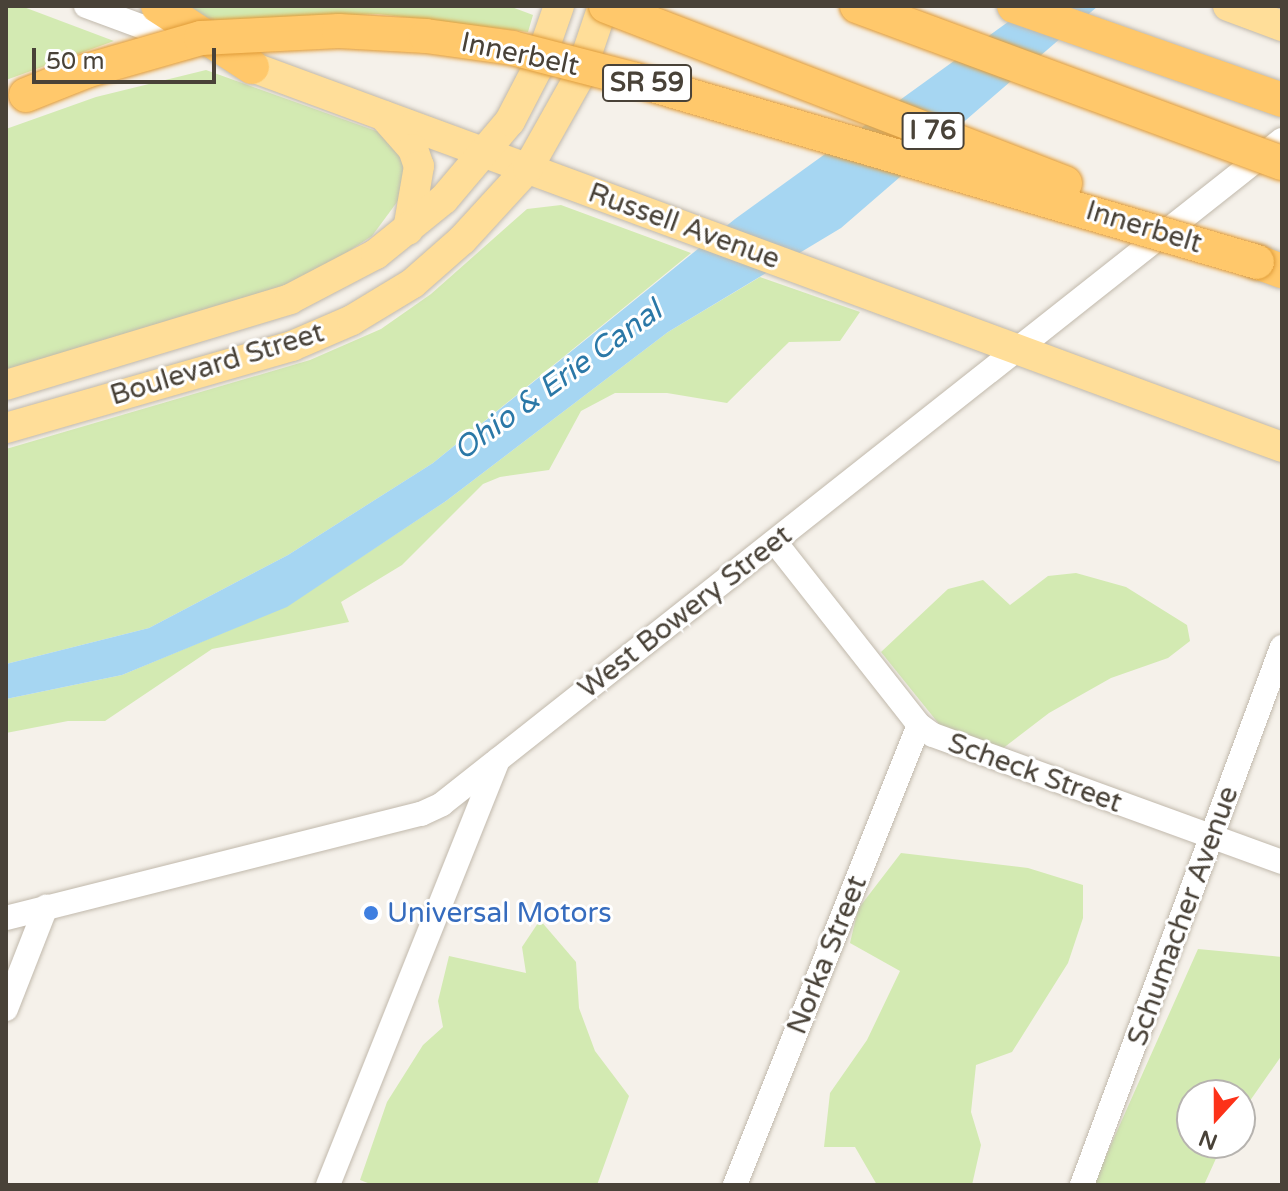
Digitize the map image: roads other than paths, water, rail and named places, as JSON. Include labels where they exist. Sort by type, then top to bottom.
[{"type":"highway","points":[[158,6],[252,67]]},
{"type":"highway","name":"I 76","points":[[604,6],[1015,162],[1270,267]]},
{"type":"highway","points":[[857,6],[1282,163]]},
{"type":"highway","points":[[1014,6],[1282,100]]},
{"type":"highway","name":"Innerbelt","points":[[16,99],[86,71],[201,38],[339,31],[426,36],[512,48],[636,80],[1270,267]]},
{"type":"main road","name":"Boulevard Street","points":[[6,385],[290,299],[354,268],[408,230],[486,152],[527,94],[559,6]]},
{"type":"main road","name":"Boulevard Street","points":[[6,428],[292,346],[352,320],[435,265],[528,168],[579,77],[604,6]]},
{"type":"main road","points":[[1228,6],[1282,26]]},
{"type":"main road","name":"Russell Avenue","points":[[252,67],[1024,349],[1282,447]]},
{"type":"main road","points":[[382,114],[413,149],[419,166],[408,230]]},
{"type":"street","name":"Russell Avenue","points":[[86,6],[252,67]]},
{"type":"street","name":"West Bowery Street","points":[[6,918],[421,814],[499,758],[1024,349],[1282,140]]},
{"type":"street","name":"Scheck Street","points":[[775,542],[919,725],[950,744],[1282,862]]},
{"type":"street","name":"Schumacher Avenue","points":[[1082,1185],[1282,647]]},
{"type":"street","name":"Norka Street","points":[[735,1185],[919,725]]},
{"type":"street","points":[[328,1185],[499,758]]},
{"type":"street","points":[[6,1009],[46,907]]},
{"type":"water","name":"Ohio & Erie Canal","points":[[1030,6],[1098,6],[841,228],[668,332],[446,501],[287,607],[122,675],[6,699],[6,664],[149,628],[288,555],[433,463],[735,219]]},
{"type":"place","name":"Universal Motors","points":[[371,913]]}]
